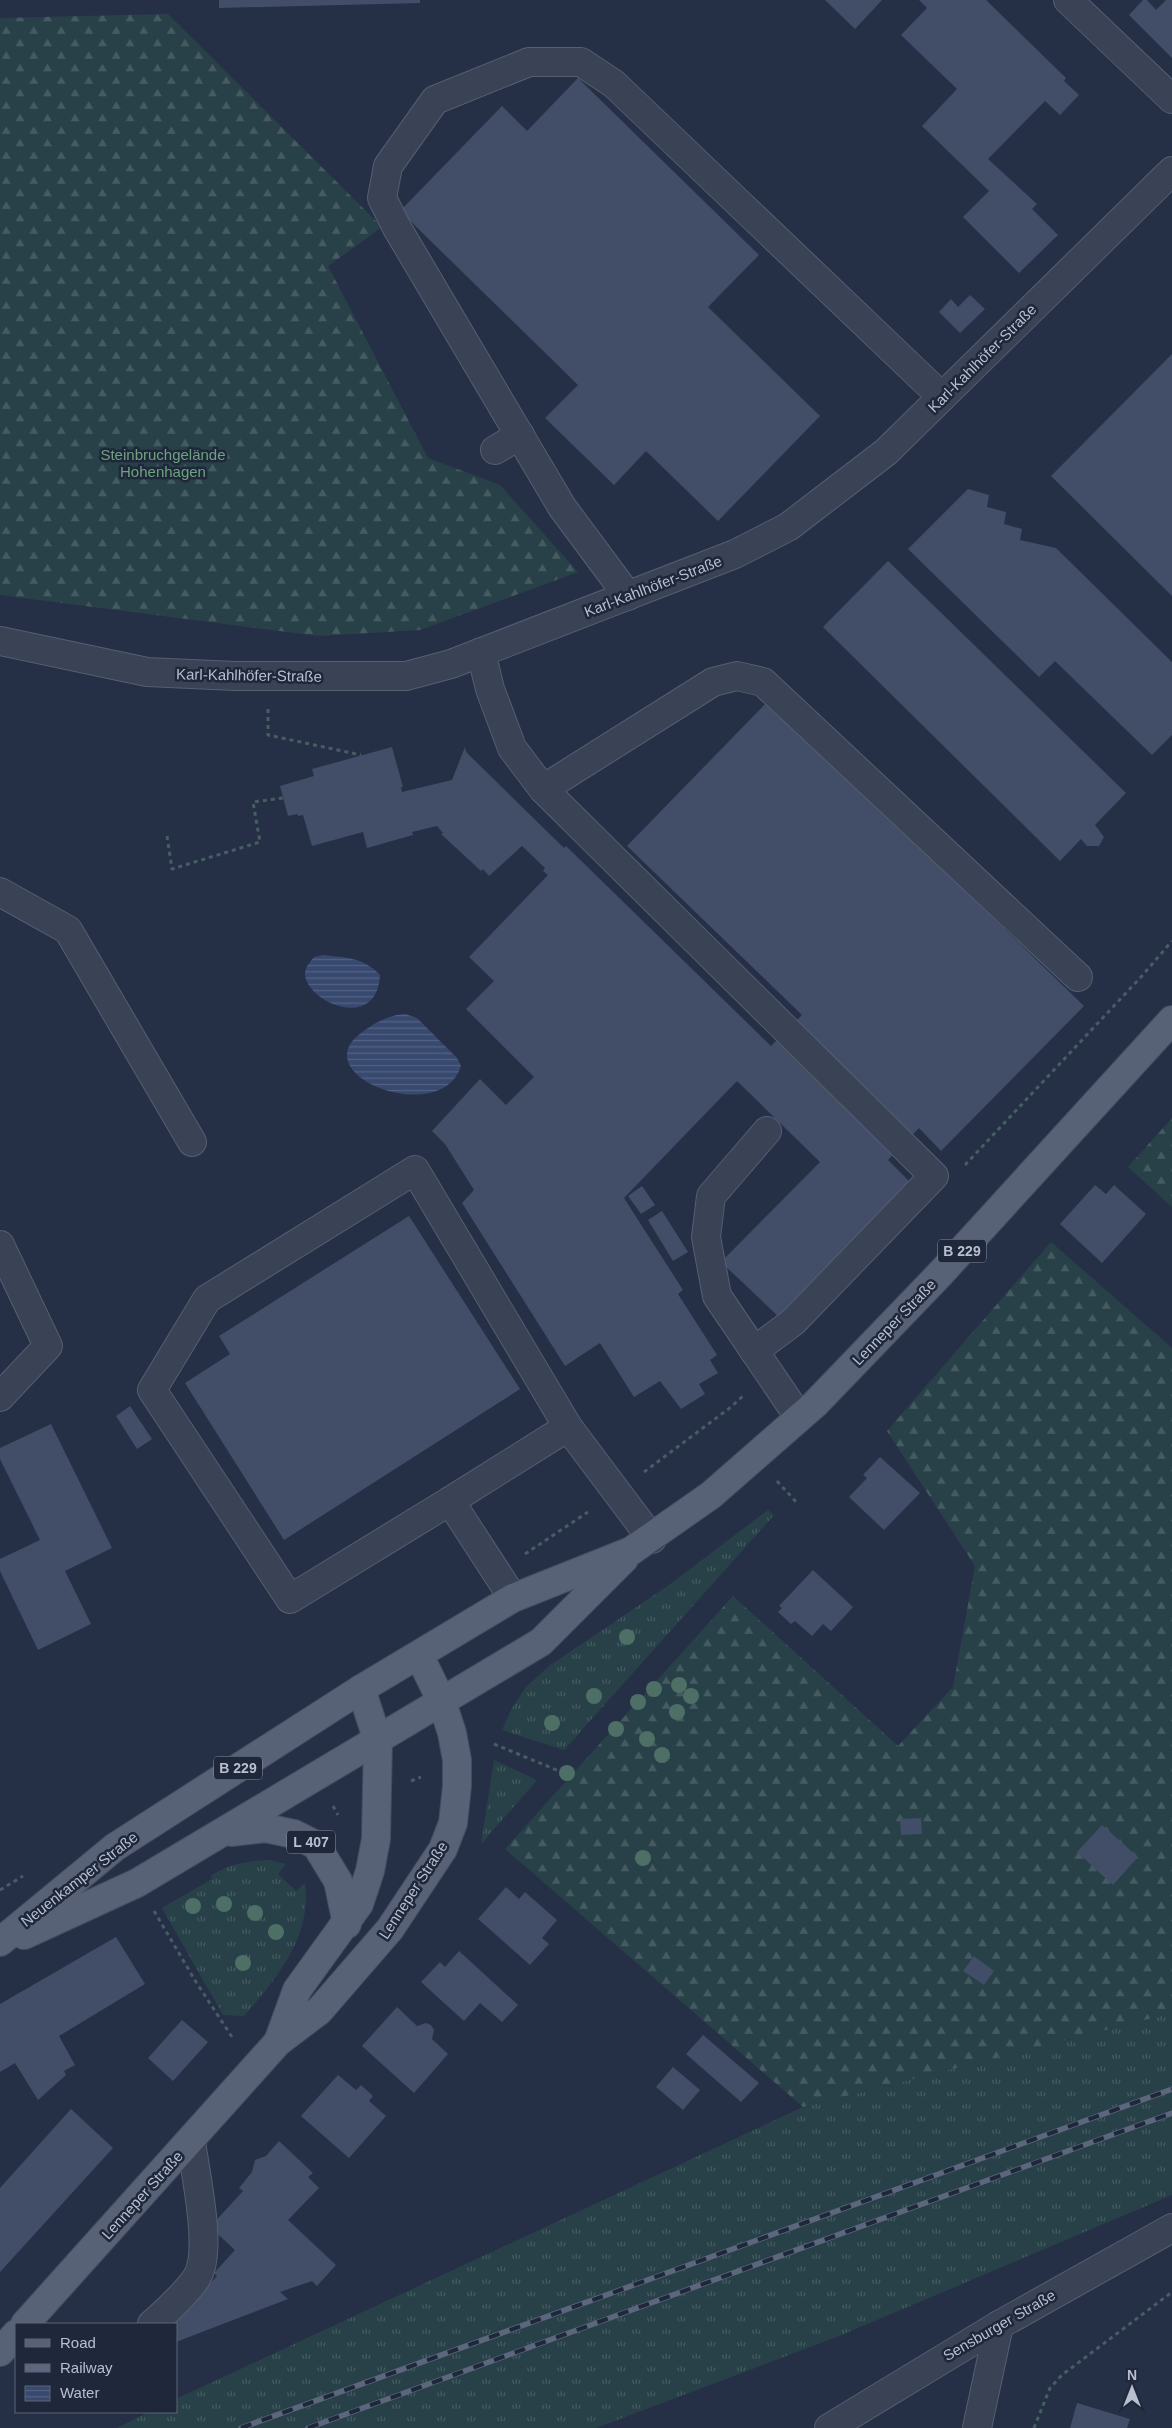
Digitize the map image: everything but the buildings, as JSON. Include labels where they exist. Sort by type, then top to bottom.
[{"type":"main road","name":"Lenneper Straße","points":[[26,2323],[278,2042],[319,2011],[390,1930],[443,1849],[453,1823],[458,1786],[458,1760],[442,1702],[541,1642],[642,1545],[710,1495],[799,1417],[941,1273],[1172,1020]]},
{"type":"main road","name":"Lenneper Straße","points":[[419,1655],[513,1598],[642,1545]]},
{"type":"main road","points":[[419,1655],[442,1702]]},
{"type":"main road","name":"B 229","points":[[361,1689],[419,1655]]},
{"type":"main road","name":"Lenneper Straße","points":[[278,2042],[297,1990],[359,1904],[370,1871],[376,1839],[378,1741],[361,1689]]},
{"type":"main road","name":"Neuenkamper Straße","points":[[0,1942],[115,1847],[361,1689]]},
{"type":"main road","name":"B 229","points":[[378,1741],[442,1702]]},
{"type":"main road","name":"Neuenkamper Straße","points":[[0,1946],[138,1883],[378,1741]]},
{"type":"main road","name":"L 407","points":[[222,1833],[265,1828],[294,1834],[316,1845],[338,1881],[346,1924]]},
{"type":"street","points":[[1068,0],[1172,99]]},
{"type":"street","points":[[628,596],[562,507],[397,228],[382,198],[388,166],[435,100],[528,62],[581,62],[614,84],[942,397]]},
{"type":"street","name":"Karl-Kahlhöfer-Straße","points":[[0,641],[147,672],[267,676],[406,676],[451,664],[735,554],[788,527],[886,452],[1172,171]]},
{"type":"street","points":[[495,450],[520,435]]},
{"type":"street","points":[[481,652],[490,689],[512,748],[544,788],[934,1176],[793,1322],[754,1351]]},
{"type":"street","points":[[544,788],[713,682],[737,676],[763,682],[1078,977]]},
{"type":"street","points":[[0,892],[68,930],[192,1142]]},
{"type":"street","points":[[767,1131],[711,1196],[706,1237],[717,1296],[799,1417]]},
{"type":"street","points":[[568,1427],[290,1600],[152,1390],[207,1299],[415,1170],[568,1427],[642,1545]]},
{"type":"street","points":[[0,1245],[48,1346],[0,1397]]},
{"type":"street","points":[[450,1501],[513,1598]]},
{"type":"street","points":[[153,2323],[196,2277],[203,2261],[203,2239],[191,2141]]},
{"type":"street","name":"Sensburger Straße","points":[[829,2428],[999,2325],[1172,2228]]},
{"type":"street","points":[[977,2428],[999,2325]]},
{"type":"path","points":[[267,676],[268,735],[361,755]]},
{"type":"path","points":[[167,836],[172,869],[260,842],[253,802],[283,798]]},
{"type":"path","points":[[494,1744],[559,1771]]},
{"type":"path","points":[[154,1910],[196,1982],[253,2069]]},
{"type":"path","points":[[1034,2428],[1050,2388],[1062,2375],[1172,2292]]},
{"type":"green space","name":"Steinbruchgelände Hohenhagen","points":[[168,14],[382,227],[328,266],[428,458],[500,485],[578,572],[420,630],[319,636],[0,595],[0,18]]},
{"type":"green space","points":[[1172,1118],[1172,1207],[1128,1167]]},
{"type":"green space","points":[[1051,1242],[1172,1348],[1172,2013],[803,2107],[505,1849],[733,1596],[898,1746],[953,1687],[975,1566],[887,1431]]},
{"type":"green space","points":[[768,1510],[774,1515],[564,1750],[502,1730],[512,1708],[526,1687],[549,1666],[669,1585]]},
{"type":"green space","points":[[494,1760],[537,1780],[481,1844]]},
{"type":"green space","points":[[269,1860],[286,1864],[278,1874],[296,1891],[305,1883],[306,1903],[303,1921],[290,1955],[256,2002],[244,2016],[223,2015],[162,1908],[212,1879],[211,1876],[224,1868],[246,1862]]},
{"type":"green space","points":[[1172,2013],[1172,2195],[839,2336],[596,2428],[117,2428],[147,2413],[178,2413],[178,2398],[803,2107]]},
{"type":"water","points":[[323,955],[354,959],[374,969],[380,975],[376,993],[367,1003],[355,1008],[342,1007],[328,1002],[308,984],[305,974],[308,965],[314,957]]},
{"type":"water","points":[[405,1014],[417,1018],[457,1058],[461,1066],[449,1084],[429,1093],[406,1094],[382,1089],[362,1079],[349,1065],[348,1049],[361,1033],[382,1020]]},
{"type":"railway","points":[[241,2428],[1172,2089]]},
{"type":"railway","points":[[308,2428],[1172,2113]]}]
